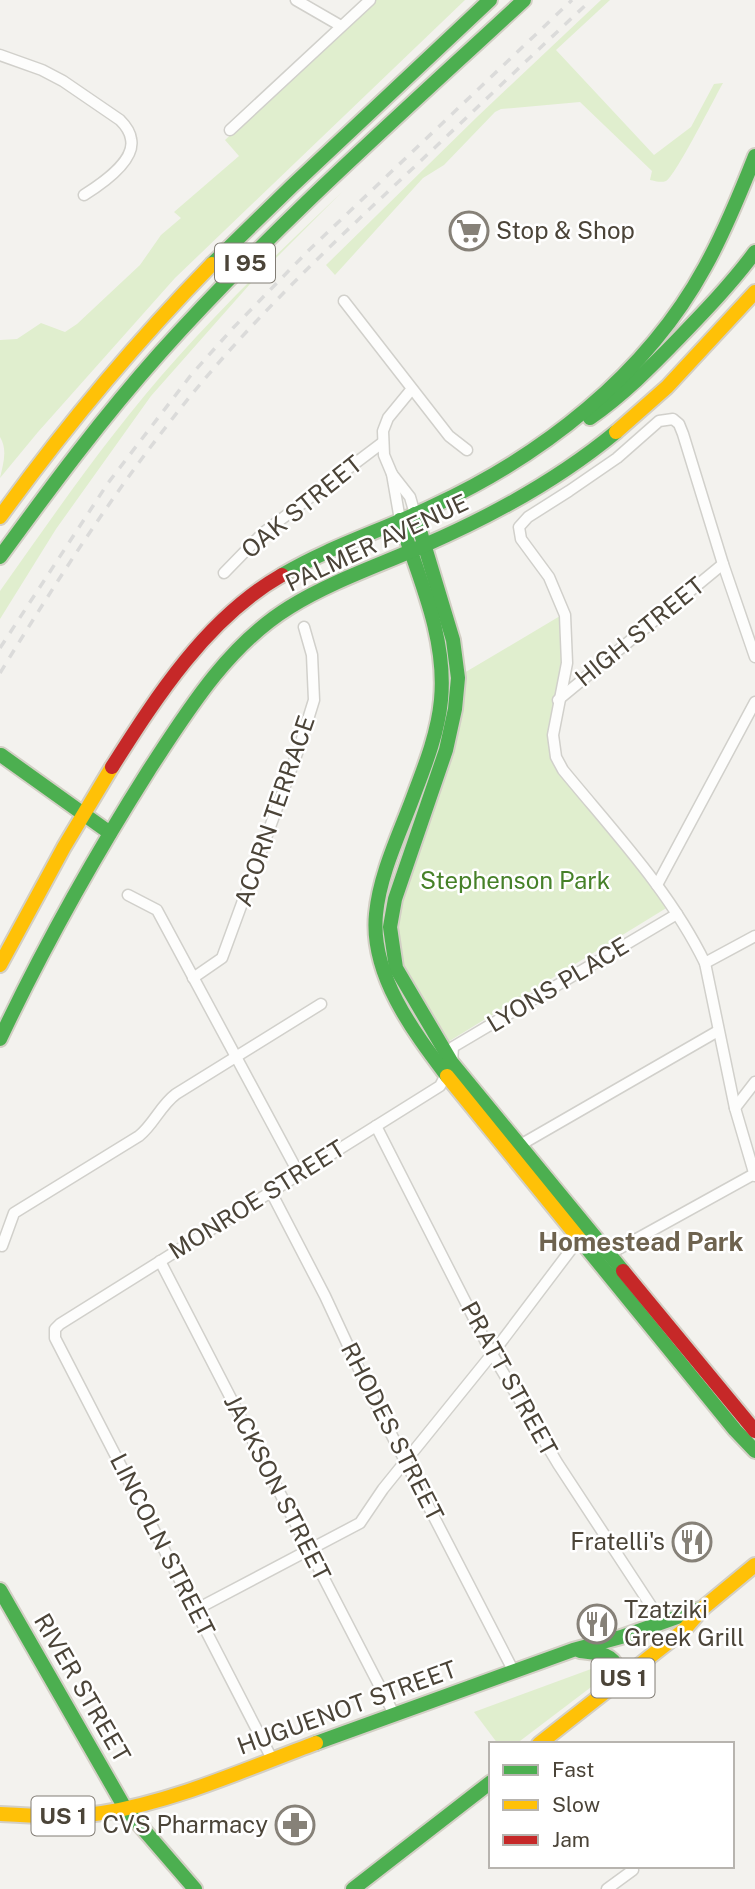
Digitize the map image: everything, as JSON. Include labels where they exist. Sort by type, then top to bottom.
[{"type":"main road","name":"I 95","points":[[0,517],[84,406],[173,304],[258,218],[490,0]]},
{"type":"main road","name":"I 95","points":[[0,557],[78,451],[183,327],[268,241],[524,0]]},
{"type":"main road","name":"PALMER AVENUE","points":[[543,445],[605,395],[660,335],[706,268],[741,198],[755,156]]},
{"type":"main road","name":"PALMER AVENUE","points":[[0,965],[34,899],[117,759],[174,676],[227,615],[257,590],[293,568],[476,486],[612,403],[699,317],[755,252]]},
{"type":"main road","name":"PALMER AVENUE","points":[[0,1039],[32,972],[110,833],[174,733],[234,654],[261,628],[292,606],[323,589],[494,513],[569,469],[668,387],[755,292]]},
{"type":"main road","points":[[415,513],[453,640],[458,678],[455,709],[446,750],[395,899],[390,927],[396,968],[449,1069]]},
{"type":"main road","points":[[400,520],[437,639],[442,689],[435,734],[383,884],[376,913],[375,932],[388,981],[424,1043],[449,1069],[603,1257],[755,1431]]},
{"type":"main road","points":[[1,755],[110,833]]},
{"type":"main road","points":[[603,1257],[735,1430],[755,1451]]},
{"type":"main road","name":"US 1","points":[[542,1742],[684,1630],[703,1608],[755,1565]]},
{"type":"main road","name":"RIVER STREET","points":[[0,1590],[125,1808],[195,1889]]},
{"type":"main road","name":"HUGUENOT STREET","points":[[0,1814],[76,1815],[125,1808],[174,1794],[573,1650],[621,1637],[703,1608]]},
{"type":"main road","points":[[573,1650],[614,1658],[618,1669],[616,1676],[604,1693]]},
{"type":"main road","points":[[353,1889],[489,1784]]},
{"type":"street","points":[[296,0],[341,26]]},
{"type":"street","points":[[230,130],[370,0]]},
{"type":"street","points":[[0,55],[63,80],[120,120],[127,128],[132,147],[125,161],[103,183],[84,195]]},
{"type":"street","points":[[344,301],[411,390],[449,436],[467,450]]},
{"type":"street","points":[[400,520],[392,474],[382,443],[385,423],[411,390]]},
{"type":"street","points":[[603,1257],[755,1175],[735,1108],[705,963],[657,885],[563,770],[556,757],[553,735],[567,663],[565,615],[549,577],[521,539],[519,527],[528,517],[617,458],[659,421],[673,419],[679,424],[683,434],[723,564],[751,630],[755,657]]},
{"type":"street","name":"OAK STREET","points":[[224,573],[263,533],[382,443]]},
{"type":"street","points":[[392,474],[410,497],[415,513]]},
{"type":"street","name":"HIGH STREET","points":[[558,700],[723,564]]},
{"type":"street","name":"ACORN TERRACE","points":[[194,978],[222,958],[300,745],[313,700],[312,655],[304,627]]},
{"type":"street","points":[[657,885],[755,702]]},
{"type":"street","points":[[128,895],[157,910],[299,1174]]},
{"type":"street","name":"LYONS PLACE","points":[[449,1069],[453,1047],[677,914]]},
{"type":"street","points":[[705,963],[755,936]]},
{"type":"street","points":[[2,1246],[14,1213],[139,1136],[148,1129],[167,1100],[321,1004]]},
{"type":"street","points":[[514,1149],[718,1031]]},
{"type":"street","name":"MONROE STREET","points":[[55,1329],[440,1086],[449,1069]]},
{"type":"street","points":[[735,1108],[755,1082]]},
{"type":"street","name":"PRATT STREET","points":[[376,1125],[492,1354],[558,1464],[661,1621]]},
{"type":"street","name":"RHODES STREET","points":[[271,1192],[325,1296],[371,1395],[514,1672]]},
{"type":"street","points":[[195,1610],[360,1523],[383,1489],[492,1354],[583,1233]]},
{"type":"street","name":"JACKSON STREET","points":[[160,1261],[394,1714]]},
{"type":"street","name":"LINCOLN STREET","points":[[55,1329],[55,1338],[272,1759]]},
{"type":"street","points":[[607,1889],[633,1870]]},
{"type":"green space","points":[[375,0],[465,0],[175,278],[0,478],[4,452],[0,437],[0,340],[17,339],[41,323],[65,332],[77,324],[140,265],[161,235],[181,218],[174,212],[239,156],[225,140]]},
{"type":"green space","points":[[601,0],[610,0],[556,50],[654,155],[691,127],[714,84],[723,83],[671,176],[664,182],[650,180],[652,171],[580,102],[501,109],[444,165],[423,178],[335,275],[326,265]]},
{"type":"green space","points":[[342,192],[250,284],[151,396],[56,529],[0,619],[0,591],[85,472],[153,385],[217,315]]},
{"type":"green space","name":"Stephenson Park","points":[[560,616],[562,665],[549,727],[549,748],[556,768],[668,907],[443,1045],[404,975],[396,926],[402,892],[464,673]]},
{"type":"green space","points":[[602,1665],[607,1668],[607,1675],[519,1742],[496,1742],[474,1712]]},
{"type":"railway","points":[[0,648],[108,483],[191,375],[309,250],[572,0]]},
{"type":"railway","points":[[0,673],[102,514],[169,423],[221,360],[335,242],[591,0]]},
{"type":"traffic: fast","points":[[212,264],[490,0]]},
{"type":"traffic: fast","points":[[0,557],[118,402],[203,306],[338,172],[524,0]]},
{"type":"traffic: fast","points":[[282,575],[472,486],[551,437],[588,408],[622,377],[653,343],[681,306],[719,240],[755,156]]},
{"type":"traffic: fast","points":[[590,418],[658,360],[755,252]]},
{"type":"traffic: fast","points":[[0,1039],[52,936],[129,803],[194,702],[247,640],[268,622],[306,598],[339,581],[451,534],[525,495],[571,466],[616,432]]},
{"type":"traffic: fast","points":[[415,514],[453,640],[458,678],[455,709],[446,750],[395,899],[390,927],[396,968],[452,1063],[623,1271]]},
{"type":"traffic: fast","points":[[400,520],[436,631],[442,677],[441,700],[431,747],[382,883],[376,914],[376,936],[380,958],[396,1001],[447,1076]]},
{"type":"traffic: fast","points":[[1,755],[110,833]]},
{"type":"traffic: fast","points":[[581,1241],[755,1451]]},
{"type":"traffic: fast","points":[[0,1590],[125,1808],[195,1889]]},
{"type":"traffic: fast","points":[[316,1743],[573,1650],[621,1637],[703,1608]]},
{"type":"traffic: fast","points":[[580,1651],[603,1654],[612,1659],[618,1669],[609,1685]]},
{"type":"traffic: fast","points":[[353,1889],[489,1784]]},
{"type":"traffic: slow","points":[[0,517],[102,386],[212,264]]},
{"type":"traffic: slow","points":[[616,432],[667,387],[755,292]]},
{"type":"traffic: slow","points":[[0,965],[64,847],[112,767]]},
{"type":"traffic: slow","points":[[447,1076],[581,1241]]},
{"type":"traffic: slow","points":[[542,1742],[684,1630],[703,1608],[755,1565]]},
{"type":"traffic: slow","points":[[0,1814],[77,1816],[130,1808],[210,1783],[316,1743]]},
{"type":"traffic: jam","points":[[112,767],[166,686],[207,636],[230,613],[282,575]]},
{"type":"traffic: jam","points":[[623,1271],[755,1431]]},
{"type":"place","name":"Stop & Shop","points":[[469,231]]},
{"type":"place","name":"Fratelli's","points":[[692,1542]]},
{"type":"place","name":"Tzatziki Greek Grill","points":[[597,1624]]},
{"type":"place","name":"CVS Pharmacy","points":[[295,1825]]},
{"type":"district","name":"Homestead Park","points":[[641,1242]]}]
